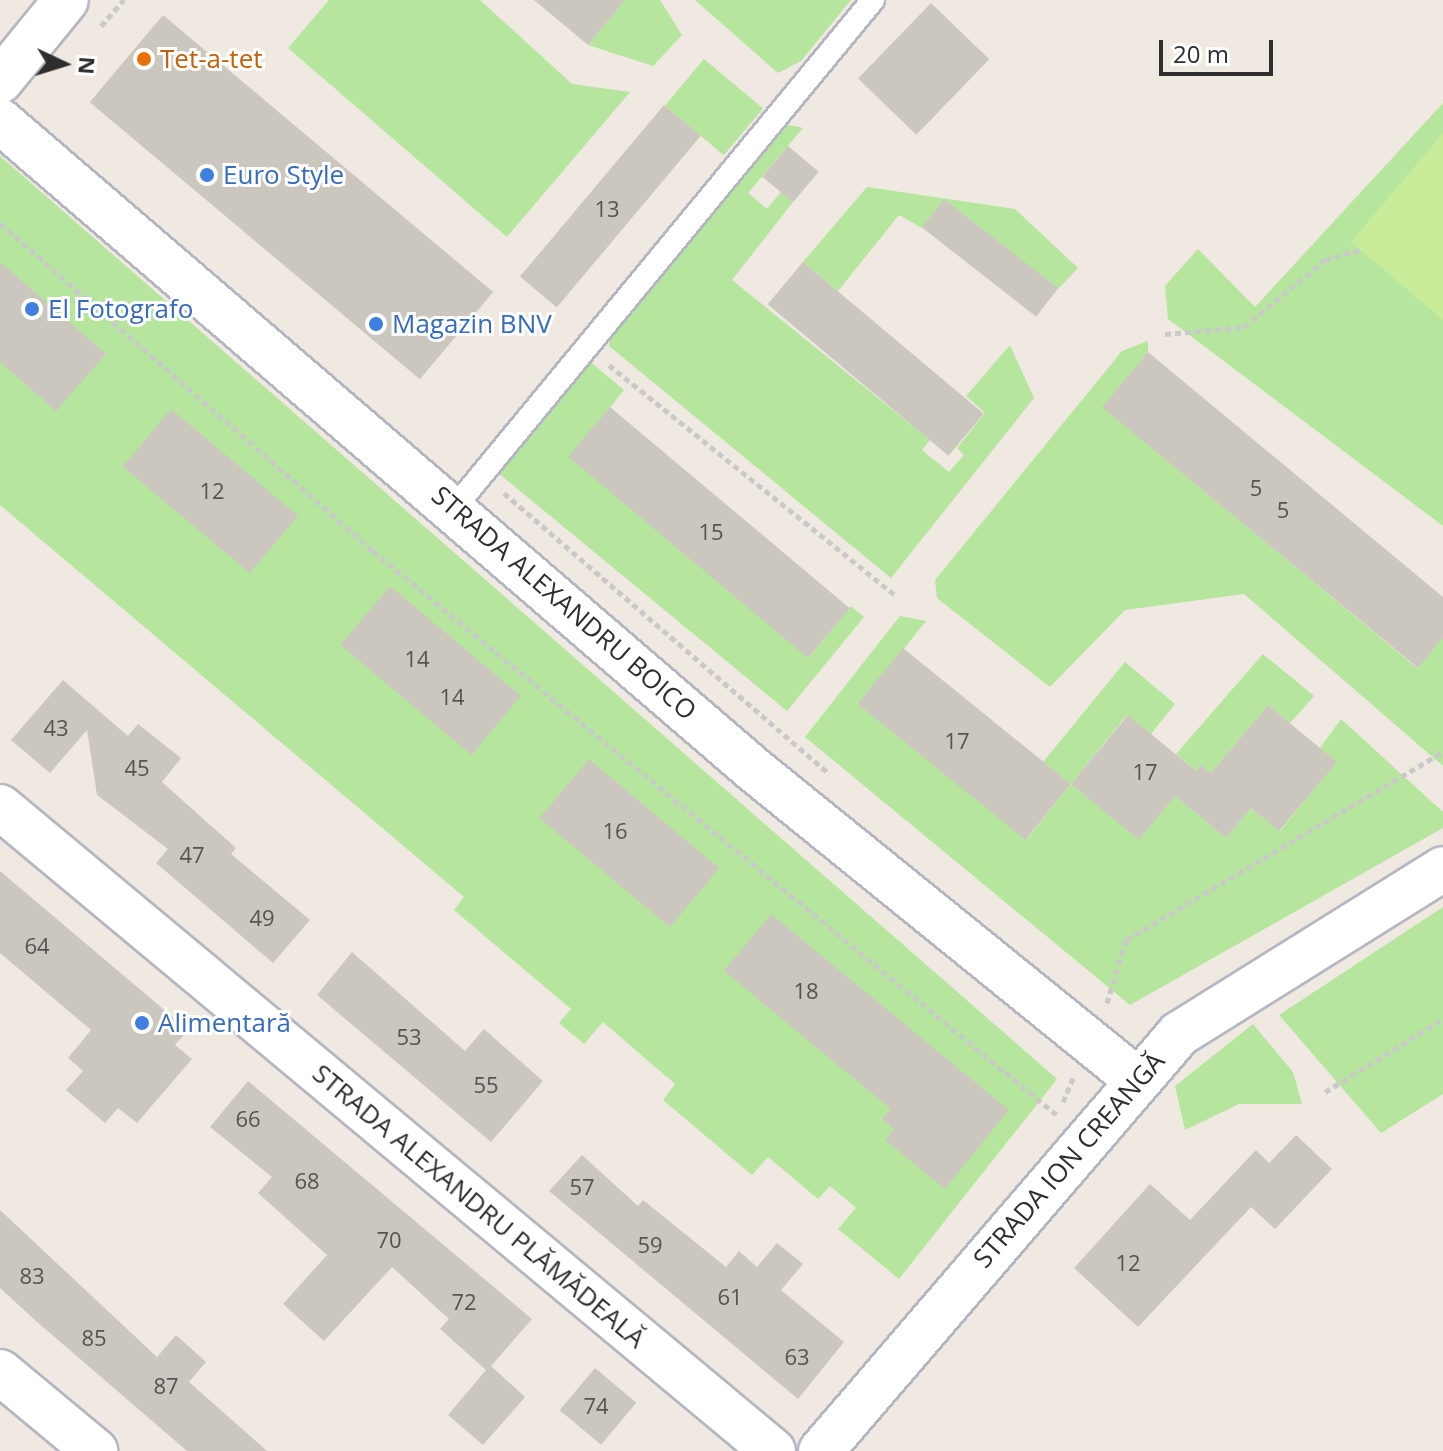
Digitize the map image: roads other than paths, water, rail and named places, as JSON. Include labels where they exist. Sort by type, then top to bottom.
[{"type":"street","points":[[0,81],[66,0]]},
{"type":"street","name":"STRADA ALEXANDRU BOICO","points":[[0,121],[455,507],[753,769],[1135,1078]]},
{"type":"street","name":"STRADA ALEXANDRU PLĂMĂDEALĂ","points":[[0,807],[773,1451]]},
{"type":"street","name":"STRADA ION CREANGĂ","points":[[821,1451],[1135,1078],[1179,1034],[1443,869]]},
{"type":"street","points":[[0,1372],[95,1451]]},
{"type":"lane","points":[[455,507],[873,0]]},
{"type":"place","name":"Tet-a-tet","points":[[144,59]]},
{"type":"place","name":"Euro Style","points":[[207,175]]},
{"type":"place","name":"El Fotografo","points":[[32,309]]},
{"type":"place","name":"Magazin BNV","points":[[376,324]]},
{"type":"place","name":"Alimentară","points":[[142,1023]]}]
